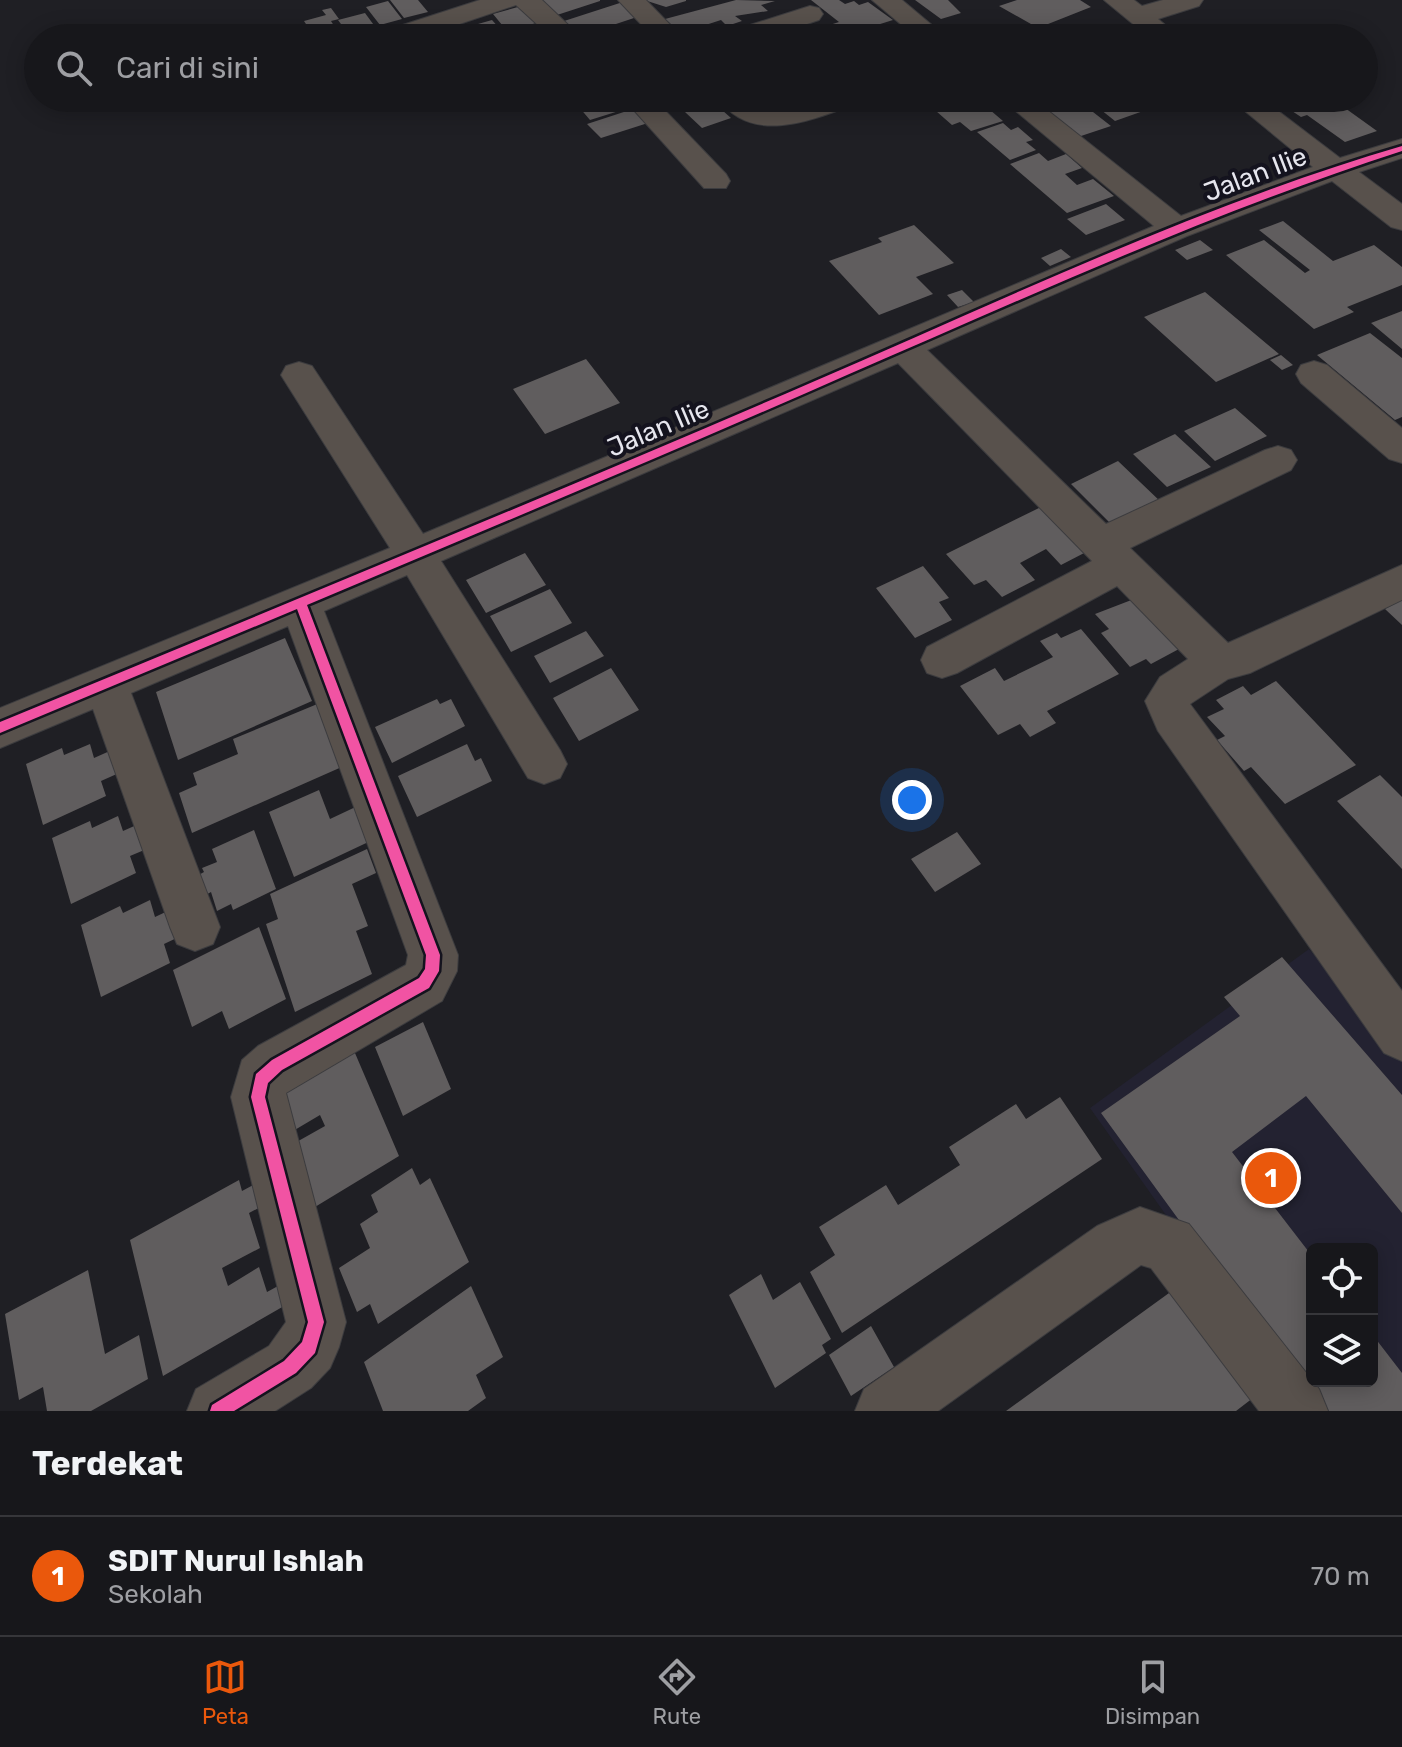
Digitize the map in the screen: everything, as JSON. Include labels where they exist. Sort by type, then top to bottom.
[{"type":"street","points":[[433,24],[506,0]]},
{"type":"street","points":[[526,0],[553,24]]},
{"type":"street","points":[[631,0],[655,24]]},
{"type":"street","points":[[885,0],[917,24]]},
{"type":"street","points":[[1117,0],[1149,24]]},
{"type":"street","points":[[1139,16],[1190,0]]},
{"type":"street","points":[[780,24],[810,14]]},
{"type":"street","points":[[650,112],[715,181]]},
{"type":"street","points":[[747,112],[779,121],[805,112]]},
{"type":"street","points":[[1031,112],[1176,228]]},
{"type":"street","points":[[1261,112],[1402,220]]},
{"type":"street","name":"Jalan Ilie","points":[[0,728],[903,347],[1125,247],[1334,169],[1402,148]]},
{"type":"street","points":[[903,347],[1219,662]]},
{"type":"street","points":[[1314,374],[1402,449]]},
{"type":"street","points":[[299,375],[415,554],[544,764]]},
{"type":"street","points":[[942,660],[1112,554],[1278,460]]},
{"type":"street","points":[[1402,581],[1235,660],[1219,662],[1175,690],[1167,701],[1174,717],[1402,1035]]},
{"type":"street","points":[[218,1411],[290,1367],[309,1347],[316,1322],[258,1097],[261,1079],[277,1065],[424,983],[432,971],[433,955],[300,602]]},
{"type":"street","points":[[106,683],[195,927]]},
{"type":"street","points":[[886,1411],[1117,1246],[1140,1236],[1169,1244],[1297,1411]]},
{"type":"shaded area","points":[[1309,949],[1402,1059],[1402,1411],[1305,1411],[1090,1108]]},
{"type":"building","points":[[390,0],[418,0],[428,12],[404,18]]},
{"type":"building","points":[[540,0],[600,0],[600,1],[557,15]]},
{"type":"building","points":[[644,0],[686,0],[686,1],[666,7]]},
{"type":"building","points":[[736,0],[775,1],[761,5],[768,11],[735,16],[742,21],[733,24],[725,24],[721,20],[709,24],[671,24],[665,19]]},
{"type":"building","points":[[811,0],[839,0],[845,4],[854,1],[859,5],[868,2],[893,20],[880,24],[833,24],[839,22]]},
{"type":"building","points":[[915,0],[948,0],[961,13],[941,19]]},
{"type":"building","points":[[1017,0],[1080,0],[1091,7],[1048,24],[1031,24],[999,6]]},
{"type":"building","points":[[388,1],[402,19],[379,24],[366,7]]},
{"type":"building","points":[[626,1],[643,15],[616,24],[561,22]]},
{"type":"building","points":[[525,5],[540,22],[501,24],[493,14]]},
{"type":"building","points":[[331,8],[339,19],[331,21],[333,24],[306,24],[304,21],[326,15],[322,10]]},
{"type":"building","points":[[365,13],[373,24],[341,24],[338,20]]},
{"type":"building","points":[[583,112],[616,112],[590,120]]},
{"type":"building","points":[[624,112],[636,112],[648,123],[601,138],[587,124]]},
{"type":"building","points":[[685,112],[724,112],[731,118],[702,128]]},
{"type":"building","points":[[937,112],[992,112],[1003,121],[971,131],[960,122],[952,125]]},
{"type":"building","points":[[1047,112],[1093,112],[1111,126],[1078,137]]},
{"type":"building","points":[[1104,112],[1140,112],[1115,121]]},
{"type":"building","points":[[1294,112],[1351,112],[1377,131],[1345,142],[1307,115],[1301,117]]},
{"type":"building","points":[[1003,123],[1011,130],[1018,127],[1033,140],[1026,142],[1036,150],[1010,160],[977,132]]},
{"type":"building","points":[[1039,153],[1048,161],[1066,154],[1082,168],[1065,174],[1077,185],[1093,179],[1114,196],[1067,213],[1010,164]]},
{"type":"building","points":[[1106,204],[1125,220],[1086,235],[1067,219]]},
{"type":"building","points":[[1283,221],[1333,261],[1374,245],[1402,267],[1402,285],[1347,307],[1354,312],[1314,329],[1226,255],[1264,240],[1305,273],[1310,270],[1259,230]]},
{"type":"building","points":[[914,225],[954,263],[916,277],[933,294],[879,315],[829,261],[882,242],[878,238]]},
{"type":"building","points":[[1200,240],[1213,250],[1187,260],[1175,250]]},
{"type":"building","points":[[1061,249],[1071,257],[1050,266],[1041,258]]},
{"type":"building","points":[[962,290],[974,302],[958,307],[947,295]]},
{"type":"building","points":[[1205,292],[1279,354],[1216,382],[1144,317]]},
{"type":"building","points":[[1402,311],[1402,349],[1371,323]]},
{"type":"building","points":[[1370,333],[1402,358],[1402,417],[1395,420],[1317,355]]},
{"type":"building","points":[[1281,355],[1293,365],[1282,370],[1270,360]]},
{"type":"building","points":[[586,359],[620,403],[545,434],[513,389]]},
{"type":"building","points":[[1235,408],[1267,436],[1215,461],[1184,431]]},
{"type":"building","points":[[1175,434],[1211,467],[1167,487],[1133,454]]},
{"type":"building","points":[[1118,461],[1162,503],[1114,527],[1071,484]]},
{"type":"building","points":[[1043,506],[1088,551],[1061,565],[1046,549],[1020,563],[1035,580],[1002,597],[986,580],[974,585],[946,554]]},
{"type":"building","points":[[525,553],[546,585],[486,613],[466,580]]},
{"type":"building","points":[[923,566],[949,598],[939,602],[952,620],[915,638],[876,588]]},
{"type":"building","points":[[550,589],[572,623],[511,652],[490,616]]},
{"type":"building","points":[[1134,599],[1192,642],[1151,664],[1146,659],[1130,667],[1101,633],[1109,629],[1095,614]]},
{"type":"building","points":[[1402,600],[1402,625],[1385,609]]},
{"type":"building","points":[[1081,629],[1119,674],[1047,711],[1056,723],[1030,737],[1020,724],[998,735],[960,686],[995,668],[1004,681],[1053,657],[1040,641],[1057,633],[1061,638]]},
{"type":"building","points":[[586,631],[604,656],[550,683],[534,656]]},
{"type":"building","points":[[285,638],[312,701],[178,760],[156,692]]},
{"type":"building","points":[[611,668],[639,710],[579,741],[553,698]]},
{"type":"building","points":[[1276,681],[1356,765],[1285,804],[1251,767],[1244,771],[1217,740],[1225,736],[1207,717],[1224,709],[1216,700],[1243,686],[1251,695]]},
{"type":"building","points":[[437,699],[440,704],[451,699],[465,726],[392,763],[375,727]]},
{"type":"building","points":[[327,700],[353,762],[192,833],[179,793],[197,785],[193,773],[238,754],[233,739]]},
{"type":"building","points":[[90,744],[94,758],[112,750],[119,773],[101,781],[106,796],[43,825],[26,764],[62,748],[64,755]]},
{"type":"building","points":[[467,744],[475,761],[481,758],[492,781],[417,817],[398,776]]},
{"type":"building","points":[[1380,775],[1402,797],[1402,869],[1337,801]]},
{"type":"building","points":[[319,790],[330,819],[364,803],[379,837],[294,877],[269,812]]},
{"type":"building","points":[[118,816],[123,831],[141,823],[149,848],[130,856],[136,873],[71,904],[52,838],[90,821],[92,828]]},
{"type":"building","points":[[254,830],[276,889],[233,910],[231,904],[217,911],[211,892],[202,897],[195,877],[204,872],[202,868],[217,862],[212,849]]},
{"type":"building","points":[[957,832],[981,864],[935,892],[911,859]]},
{"type":"building","points":[[367,849],[376,873],[352,884],[368,926],[356,931],[372,974],[295,1012],[266,924],[278,919],[270,894]]},
{"type":"building","points":[[150,900],[155,917],[174,908],[183,935],[164,944],[170,963],[101,997],[81,925],[120,906],[123,913]]},
{"type":"building","points":[[259,927],[286,999],[229,1029],[222,1011],[192,1027],[173,970]]},
{"type":"building","points":[[1282,957],[1402,1095],[1402,1213],[1306,1096],[1232,1152],[1306,1248],[1306,1387],[1378,1387],[1378,1342],[1402,1373],[1402,1411],[1318,1411],[1101,1113],[1240,1016],[1224,997]]},
{"type":"building","points":[[423,1022],[451,1089],[403,1116],[375,1047]]},
{"type":"building","points":[[349,1039],[399,1156],[310,1210],[293,1144],[325,1126],[320,1115],[293,1131],[279,1079]]},
{"type":"building","points":[[1060,1097],[1102,1159],[842,1333],[810,1272],[835,1255],[819,1227],[886,1185],[898,1205],[960,1165],[949,1147],[1016,1104],[1026,1119]]},
{"type":"building","points":[[412,1168],[420,1185],[430,1178],[469,1262],[378,1324],[370,1304],[357,1312],[339,1268],[370,1248],[360,1224],[378,1212],[371,1195]]},
{"type":"building","points":[[266,1178],[274,1200],[249,1213],[260,1248],[222,1268],[228,1286],[259,1267],[267,1292],[278,1286],[284,1306],[163,1376],[130,1240],[239,1180],[242,1191]]},
{"type":"building","points":[[88,1270],[105,1354],[139,1335],[148,1379],[91,1411],[47,1411],[43,1387],[19,1400],[5,1314]]},
{"type":"building","points":[[761,1274],[773,1300],[800,1282],[831,1339],[822,1345],[826,1353],[775,1388],[729,1295]]},
{"type":"building","points":[[1187,1280],[1262,1391],[1236,1411],[1006,1411]]},
{"type":"building","points":[[471,1286],[503,1357],[476,1375],[486,1398],[468,1411],[383,1411],[364,1362]]},
{"type":"building","points":[[871,1326],[894,1367],[851,1396],[829,1355]]},
{"type":"cycle path","points":[[0,728],[708,431],[1176,229],[1402,148]]},
{"type":"cycle path","points":[[218,1411],[290,1367],[309,1347],[316,1322],[258,1097],[261,1079],[277,1065],[424,983],[432,971],[433,955],[300,602]]},
{"type":"place","name":"SDIT Nurul Ishlah","points":[[1271,1178]]}]
